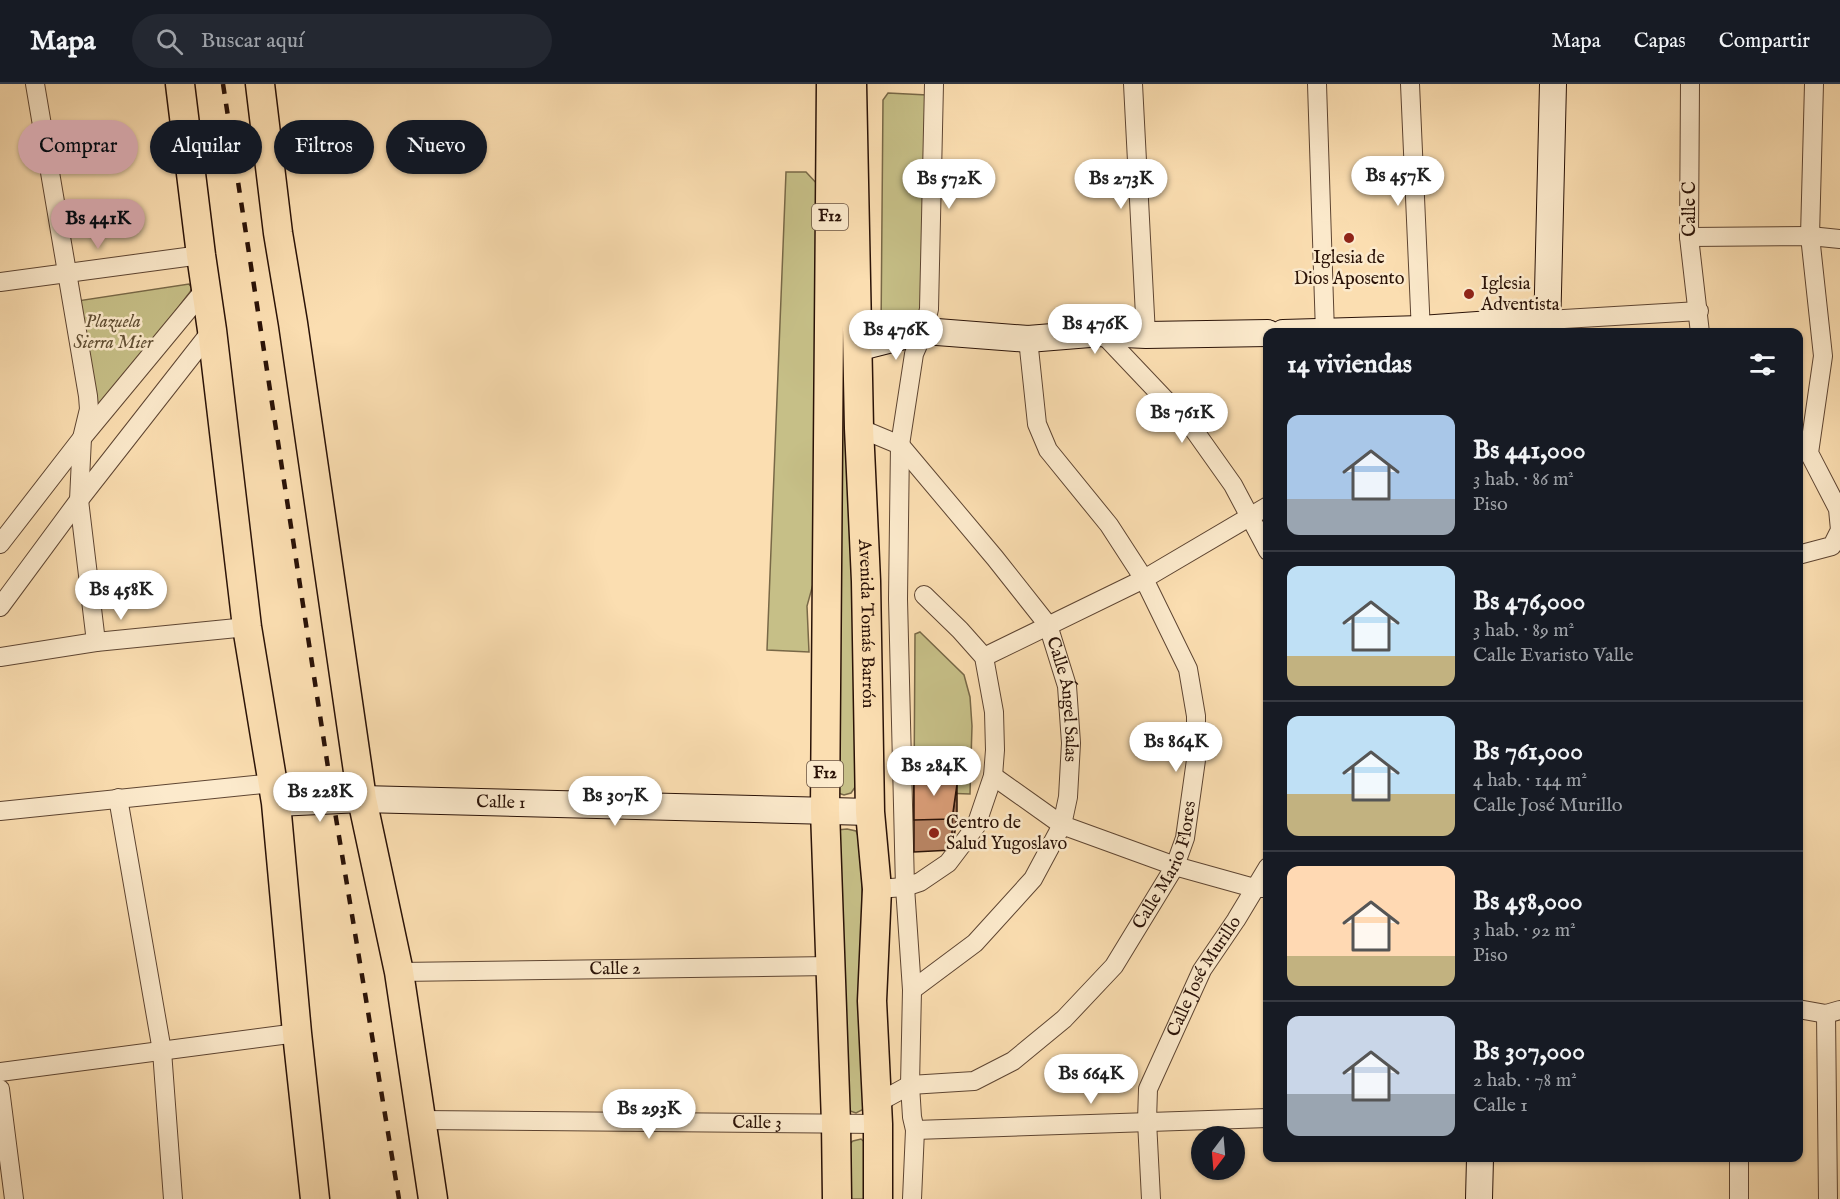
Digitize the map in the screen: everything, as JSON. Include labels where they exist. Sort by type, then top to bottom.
[{"type":"main road","points":[[180,84],[201,255],[207,286],[247,627],[275,793],[315,1199]]},
{"type":"main road","points":[[260,84],[278,233],[362,799],[399,972],[433,1199]]},
{"type":"main road","name":"Avenida Tomás Barrón","points":[[831,84],[843,349],[859,428],[866,581],[870,812],[877,889],[872,1001],[879,1199]]},
{"type":"main road","name":"Avenida Tomás Barrón","points":[[837,1199],[825,810],[852,84]]},
{"type":"street","points":[[35,84],[88,396],[89,409],[82,438],[79,500],[96,642]]},
{"type":"street","points":[[912,1199],[915,1130],[910,1085],[912,990],[905,887],[898,599],[900,445],[914,354],[924,331],[929,309],[934,84]]},
{"type":"street","points":[[1133,84],[1146,335]]},
{"type":"street","points":[[1317,84],[1325,328]]},
{"type":"street","points":[[1410,84],[1421,328]]},
{"type":"street","points":[[1547,326],[1553,84]]},
{"type":"street","name":"Calle C","points":[[1690,84],[1689,237],[1700,328]]},
{"type":"street","points":[[1803,554],[1832,546],[1840,530],[1838,509],[1809,453],[1832,357],[1810,236],[1814,84]]},
{"type":"street","points":[[1689,237],[1810,236],[1840,239]]},
{"type":"street","points":[[0,282],[201,255]]},
{"type":"street","points":[[0,544],[82,438],[207,286]]},
{"type":"street","points":[[1497,328],[1547,326],[1699,311]]},
{"type":"street","points":[[0,607],[79,500],[212,330]]},
{"type":"street","points":[[843,349],[924,331],[1028,339],[1102,333],[1146,335],[1263,333]]},
{"type":"street","points":[[1102,333],[1194,430],[1233,486],[1263,542]]},
{"type":"street","name":"Calle Mario Flores","points":[[877,1113],[910,1085],[974,1081],[1013,1061],[1064,1019],[1114,966],[1175,866],[1185,838],[1196,760],[1196,716],[1188,669],[1144,579],[1109,525],[1048,450],[1037,424],[1028,339]]},
{"type":"street","name":"Calle Ángel Salas","points":[[859,428],[900,445],[995,558],[1048,625],[1067,686],[1071,743],[1068,797],[1062,825],[1033,879],[1005,911],[975,944],[912,990]]},
{"type":"street","points":[[984,657],[1144,579],[1263,509]]},
{"type":"street","points":[[877,889],[905,887],[920,882],[948,863],[976,826],[993,776],[994,712],[984,657],[924,595]]},
{"type":"street","points":[[0,657],[96,642],[247,627]]},
{"type":"street","points":[[993,776],[1062,825],[1175,866],[1261,888]]},
{"type":"street","points":[[0,811],[118,798],[275,793]]},
{"type":"street","name":"Calle 1","points":[[275,793],[362,799],[870,812]]},
{"type":"street","points":[[118,798],[162,1051],[173,1199]]},
{"type":"street","name":"Calle José Murillo","points":[[1151,1199],[1147,1121],[1148,1089],[1202,970],[1261,888]]},
{"type":"street","name":"Calle 2","points":[[399,972],[830,966]]},
{"type":"street","points":[[1803,1009],[1833,1012],[1828,1199]]},
{"type":"street","points":[[0,1072],[297,1033]]},
{"type":"street","points":[[0,1089],[4,1167],[14,1199]]},
{"type":"street","name":"Calle 3","points":[[421,1120],[836,1123],[877,1113]]},
{"type":"street","points":[[915,1130],[1263,1118]]},
{"type":"street","points":[[1479,1199],[1480,1162]]},
{"type":"street","points":[[1738,1199],[1739,1162]]},
{"type":"green space","points":[[888,93],[927,95],[931,324],[881,332],[883,100]]},
{"type":"green space","points":[[786,172],[806,172],[820,187],[815,577],[807,606],[809,652],[767,650]]},
{"type":"green space","name":"Plazuela Sierra Mier","points":[[189,284],[192,288],[190,292],[98,413],[77,301]]},
{"type":"green space","points":[[848,371],[858,783],[851,793],[844,795],[838,793],[841,373]]},
{"type":"green space","points":[[920,632],[964,675],[970,697],[972,726],[970,794],[914,792],[915,634]]},
{"type":"green space","points":[[837,830],[856,831],[861,843],[867,1104],[856,1113],[847,1110]]},
{"type":"green space","points":[[861,1139],[868,1145],[870,1199],[846,1199],[846,1147],[853,1141]]},
{"type":"building","points":[[952,774],[957,784],[952,819],[914,820],[914,776]]},
{"type":"railway","points":[[223,84],[333,800],[399,1199]]},
{"type":"place","name":"Iglesia de Dios Aposento","points":[[1349,238]]},
{"type":"place","name":"Iglesia Adventista","points":[[1469,294]]},
{"type":"place","name":"Centro de Salud Yugoslavo","points":[[934,833]]}]
